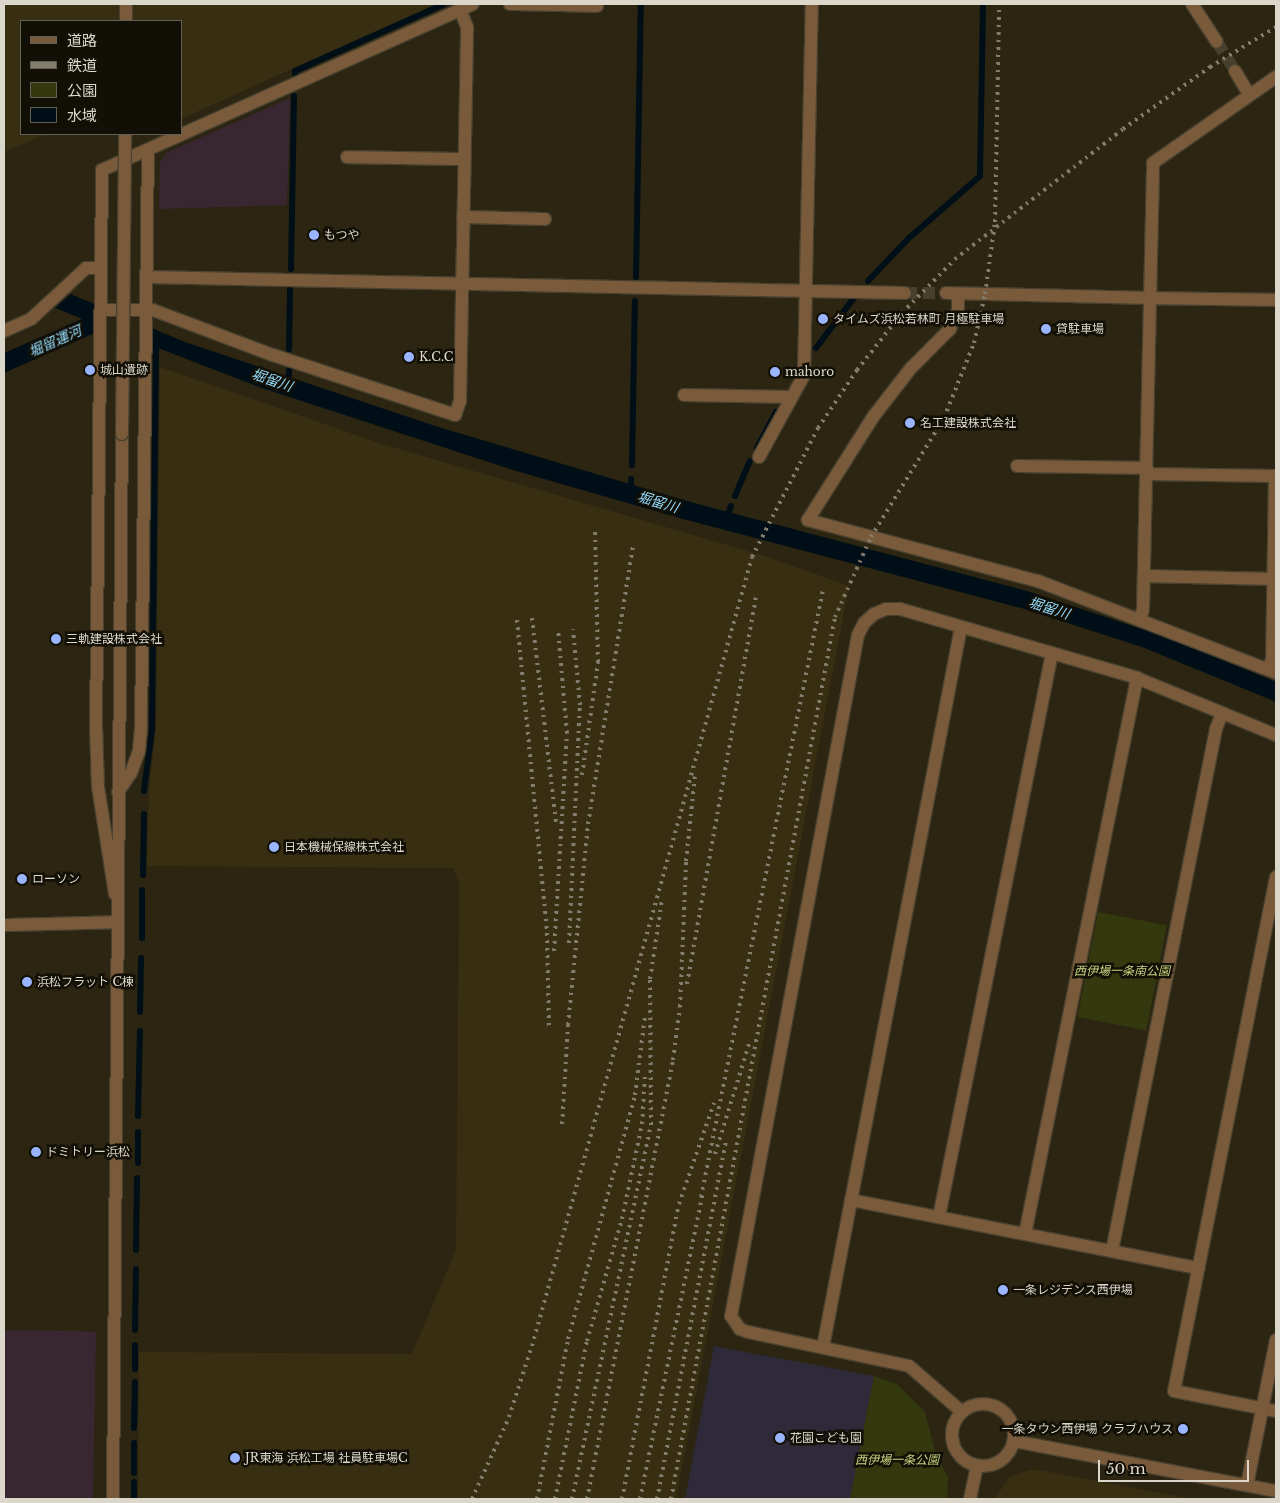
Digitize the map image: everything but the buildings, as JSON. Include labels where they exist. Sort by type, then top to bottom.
[{"type":"street","points":[[126,4],[126,20]]},
{"type":"street","points":[[182,135],[473,4]]},
{"type":"street","points":[[510,4],[597,6]]},
{"type":"street","points":[[759,457],[804,375],[812,4]]},
{"type":"street","points":[[1192,4],[1217,42]]},
{"type":"street","points":[[101,304],[146,314],[455,415],[460,401],[467,27],[460,10]]},
{"type":"street","points":[[1235,71],[1250,94]]},
{"type":"street","points":[[1140,619],[1144,610],[1153,162],[1276,77]]},
{"type":"street","points":[[113,1499],[125,135]]},
{"type":"street","points":[[117,903],[104,837],[96,728],[102,170],[181,135]]},
{"type":"street","points":[[118,792],[131,773],[139,751],[141,728],[148,150]]},
{"type":"street","points":[[347,156],[465,159]]},
{"type":"street","points":[[464,218],[545,220]]},
{"type":"street","points":[[4,330],[31,319],[86,268],[101,268]]},
{"type":"street","points":[[146,278],[905,293]]},
{"type":"street","points":[[1017,466],[1276,476],[1272,671],[1140,619],[1038,582],[808,520],[887,398],[950,329],[958,310],[952,294],[1276,300]]},
{"type":"street","points":[[684,395],[791,397]]},
{"type":"street","points":[[1144,576],[1273,579]]},
{"type":"street","points":[[962,1412],[909,1366],[740,1329],[731,1316],[853,664],[864,623],[874,614],[886,609],[900,609],[1137,678],[1276,735]]},
{"type":"street","points":[[823,1347],[961,627]]},
{"type":"street","points":[[938,1217],[1052,653]]},
{"type":"street","points":[[1025,1234],[1137,678]]},
{"type":"street","points":[[1112,1251],[1216,729],[1222,713]]},
{"type":"street","points":[[1276,877],[1174,1391],[1276,1411]]},
{"type":"street","points":[[4,925],[117,922]]},
{"type":"street","points":[[851,1200],[1198,1268]]},
{"type":"street","points":[[1247,1485],[1276,1340]]},
{"type":"street","points":[[980,1403],[997,1407],[1010,1419],[1014,1441],[1002,1460],[986,1466],[977,1466],[961,1458],[952,1442],[953,1424],[962,1412],[980,1403]]},
{"type":"street","points":[[1014,1441],[1276,1491]]},
{"type":"street","points":[[970,1499],[977,1466]]},
{"type":"shaded area","points":[[4,4],[436,4],[182,119],[182,20],[20,20],[20,135],[44,135],[4,152]]},
{"type":"shaded area","points":[[290,98],[287,205],[159,209],[160,163],[166,153]]},
{"type":"shaded area","points":[[160,367],[382,444],[765,556],[849,586],[676,1499],[138,1499],[139,1352],[412,1354],[456,1249],[459,884],[453,868],[147,866],[149,791],[156,729]]},
{"type":"shaded area","points":[[4,1330],[96,1332],[93,1499],[4,1499]]},
{"type":"shaded area","name":"花園こども園","points":[[714,1346],[874,1376],[850,1499],[685,1499]]},
{"type":"shaded area","points":[[1029,1470],[1039,1470],[1192,1499],[994,1499],[1010,1477]]},
{"type":"green space","name":"西伊場一条南公園","points":[[1098,912],[1167,925],[1146,1030],[1078,1017]]},
{"type":"green space","name":"西伊場一条公園","points":[[874,1376],[897,1384],[925,1412],[935,1452],[948,1478],[947,1499],[850,1499]]},
{"type":"water","points":[[54,287],[185,342],[435,426],[687,501],[1027,591],[1166,637],[1276,682],[1276,702],[1142,647],[1021,608],[683,519],[513,470],[262,388],[106,328],[4,373],[4,353],[82,319],[39,301]]},
{"type":"pier","points":[[54,285],[73,292],[54,309],[37,301]]},
{"type":"pier","points":[[95,301],[153,326],[153,350],[106,331]]},
{"type":"waterway","points":[[295,74],[295,71],[444,4]]},
{"type":"waterway","points":[[636,277],[641,4]]},
{"type":"waterway","points":[[868,281],[909,238],[980,176],[983,4]]},
{"type":"waterway","points":[[291,269],[294,96]]},
{"type":"waterway","points":[[289,349],[290,290]]},
{"type":"waterway","points":[[816,348],[853,299]]},
{"type":"waterway","points":[[632,465],[635,301]]},
{"type":"waterway","points":[[144,791],[152,729],[156,340]]},
{"type":"waterway","name":"堀留川","points":[[288,386],[289,370]]},
{"type":"waterway","points":[[757,448],[776,412]]},
{"type":"waterway","points":[[735,496],[750,461]]},
{"type":"waterway","points":[[631,479],[631,493]]},
{"type":"waterway","points":[[726,519],[731,506]]},
{"type":"waterway","points":[[143,875],[144,814]]},
{"type":"waterway","points":[[142,890],[142,938]]},
{"type":"waterway","points":[[140,1012],[141,958]]},
{"type":"waterway","points":[[138,1116],[140,1031]]},
{"type":"waterway","points":[[138,1132],[138,1163]]},
{"type":"waterway","points":[[136,1250],[137,1178]]},
{"type":"waterway","points":[[135,1330],[136,1269]]},
{"type":"waterway","points":[[135,1345],[135,1369]]},
{"type":"waterway","points":[[134,1428],[135,1382]]},
{"type":"waterway","points":[[134,1443],[134,1473]]},
{"type":"waterway","points":[[134,1482],[134,1499]]},
{"type":"tunnel","points":[[1217,42],[1235,71]]},
{"type":"tunnel","points":[[905,293],[946,293]]},
{"type":"railway","points":[[671,1499],[835,617],[871,537],[944,418],[974,343],[985,294],[995,222],[999,4]]},
{"type":"railway","points":[[472,1499],[509,1417],[532,1346],[752,557],[818,428],[857,370],[902,313],[955,259],[1123,129],[1210,67],[1276,27]]},
{"type":"railway","points":[[582,775],[598,662],[595,531]]},
{"type":"railway","points":[[562,1124],[568,1025],[588,824],[633,545]]},
{"type":"railway","points":[[701,1197],[823,590]]},
{"type":"railway","points":[[687,984],[756,596]]},
{"type":"railway","points":[[532,618],[556,823]]},
{"type":"railway","points":[[517,620],[547,933],[549,1028]]},
{"type":"railway","points":[[569,943],[580,705],[573,629]]},
{"type":"railway","points":[[554,951],[567,733],[558,631]]},
{"type":"railway","points":[[587,1499],[673,1060],[680,1007],[686,861],[695,776]]},
{"type":"railway","points":[[572,1499],[651,1125],[650,979],[662,900]]},
{"type":"railway","points":[[537,1499],[568,1339],[635,1095],[645,1016]]},
{"type":"railway","points":[[715,1154],[749,1044]]},
{"type":"railway","points":[[555,1499],[587,1341],[622,1219],[642,1124],[645,1073]]},
{"type":"railway","points":[[622,1499],[679,1204],[714,1103]]},
{"type":"railway","points":[[657,1499],[726,1140]]},
{"type":"railway","points":[[640,1499],[703,1192]]},
{"type":"place","name":"もつや","points":[[314,235]]},
{"type":"place","name":"タイムズ浜松若林町 月極駐車場","points":[[823,319]]},
{"type":"place","name":"貸駐車場","points":[[1046,329]]},
{"type":"place","name":"K.C.C","points":[[409,357]]},
{"type":"place","name":"城山遺跡","points":[[90,370]]},
{"type":"place","name":"mahoro","points":[[775,372]]},
{"type":"place","name":"名工建設株式会社","points":[[910,423]]},
{"type":"place","name":"三軌建設株式会社","points":[[56,639]]},
{"type":"place","name":"日本機械保線株式会社","points":[[274,847]]},
{"type":"place","name":"ローソン","points":[[22,879]]},
{"type":"place","name":"浜松フラット C棟","points":[[27,982]]},
{"type":"place","name":"ドミトリー浜松","points":[[36,1152]]},
{"type":"place","name":"一条レジデンス西伊場","points":[[1003,1290]]},
{"type":"place","name":"一条タウン西伊場 クラブハウス","points":[[1183,1429]]},
{"type":"place","name":"花園こども園","points":[[780,1438]]},
{"type":"place","name":"JR東海 浜松工場 社員駐車場C","points":[[235,1458]]},
{"type":"water label","name":"堀留運河","points":[[55,341]]}]
